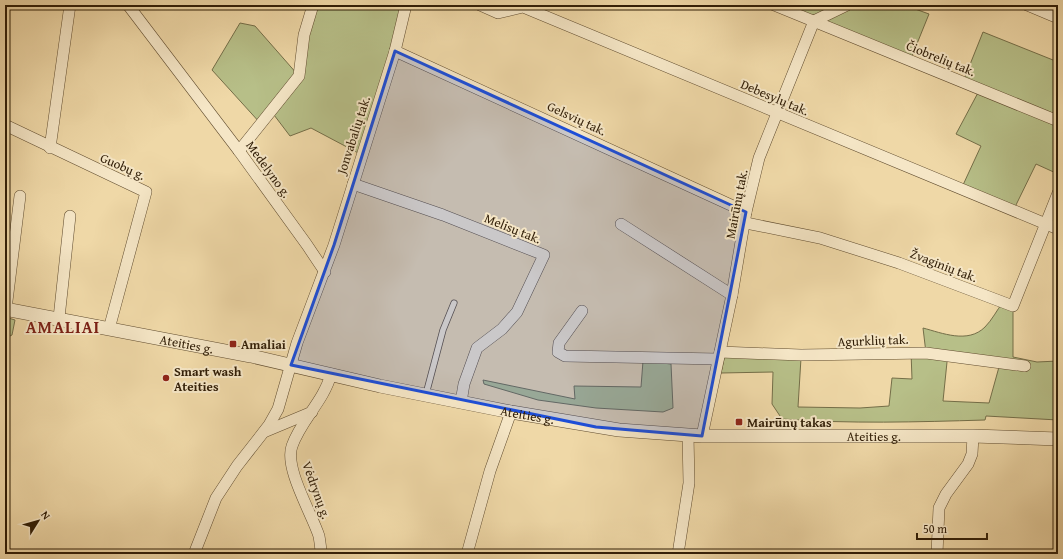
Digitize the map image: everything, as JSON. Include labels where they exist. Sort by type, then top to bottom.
[{"type":"street","points":[[50,148],[70,5]]},
{"type":"street","name":"Medelyno g.","points":[[128,5],[239,152],[325,272]]},
{"type":"street","points":[[239,152],[298,76],[304,35],[313,5]]},
{"type":"street","name":"Jonvabalių tak.","points":[[325,272],[395,51],[406,5]]},
{"type":"street","name":"Debesylų tak.","points":[[480,5],[498,13],[523,7],[1058,228]]},
{"type":"street","name":"Čiobrelių tak.","points":[[774,5],[1058,121]]},
{"type":"street","points":[[814,21],[848,5]]},
{"type":"street","points":[[1027,5],[1058,18]]},
{"type":"street","name":"Mairūnų tak.","points":[[702,436],[759,158],[814,21]]},
{"type":"street","name":"Gelsvių tak.","points":[[395,51],[746,217]]},
{"type":"street","name":"Guobų g.","points":[[5,125],[50,148],[146,192],[109,328]]},
{"type":"street","name":"Melisų tak.","points":[[352,184],[444,215],[544,255],[517,312],[502,329],[477,348],[464,384],[461,402]]},
{"type":"street","name":"Žvaginių tak.","points":[[746,217],[892,260],[1013,306],[1058,193]]},
{"type":"street","points":[[6,309],[20,196]]},
{"type":"street","points":[[59,318],[70,216]]},
{"type":"street","points":[[621,224],[732,295]]},
{"type":"street","points":[[194,554],[216,498],[264,432],[278,408],[297,343],[325,272]]},
{"type":"street","name":"Ateities g.","points":[[6,309],[59,318],[291,365],[380,386],[596,427],[702,436],[973,436],[1058,440]]},
{"type":"street","name":"Agurklių tak.","points":[[582,311],[559,343],[558,352],[565,356],[918,353],[1025,366]]},
{"type":"street","name":"Vėdrynų g.","points":[[322,554],[319,536],[300,491],[290,460],[291,447],[324,392],[331,374]]},
{"type":"street","points":[[264,432],[312,412]]},
{"type":"street","points":[[467,554],[490,470],[511,412]]},
{"type":"street","points":[[678,554],[689,483],[688,435]]},
{"type":"street","points":[[937,554],[939,508],[946,494],[968,464],[972,454],[973,436]]},
{"type":"lane","points":[[426,395],[443,330],[454,303]]},
{"type":"highlighted area","points":[[395,51],[746,212],[702,436],[596,427],[291,365],[334,245]]},
{"type":"green space","points":[[313,5],[406,5],[362,155],[311,128],[290,136],[271,111],[261,124],[212,70],[240,23],[255,26],[298,75]]},
{"type":"green space","points":[[781,5],[904,5],[929,14],[910,61]]},
{"type":"green space","points":[[983,32],[1058,62],[1058,113],[1055,119],[1058,121],[1058,174],[1036,164],[1015,207],[963,185],[981,146],[956,134],[980,89],[963,82]]},
{"type":"green space","points":[[1003,302],[1013,306],[1013,357],[1037,362],[1058,361],[1058,420],[986,416],[985,420],[909,422],[833,422],[782,419],[772,404],[773,372],[721,373],[725,354],[801,358],[798,407],[860,408],[889,406],[892,378],[912,379],[911,352],[926,353],[923,328],[955,336],[971,335],[985,327]],"holes":[[[953,356],[999,367],[989,403],[943,401],[947,362]]]},
{"type":"green space","points":[[5,317],[15,320],[12,335],[8,337],[5,336]]},
{"type":"green space","points":[[643,361],[671,364],[673,408],[663,412],[596,408],[538,400],[484,384],[483,380],[575,399],[574,386],[641,387]]},
{"type":"place","name":"Amaliai","points":[[233,344]]},
{"type":"place","name":"Smart wash Ateities","points":[[166,378]]},
{"type":"place","name":"Mairūnų takas","points":[[739,422]]},
{"type":"district","name":"AMALIAI","points":[[63,327]]}]
